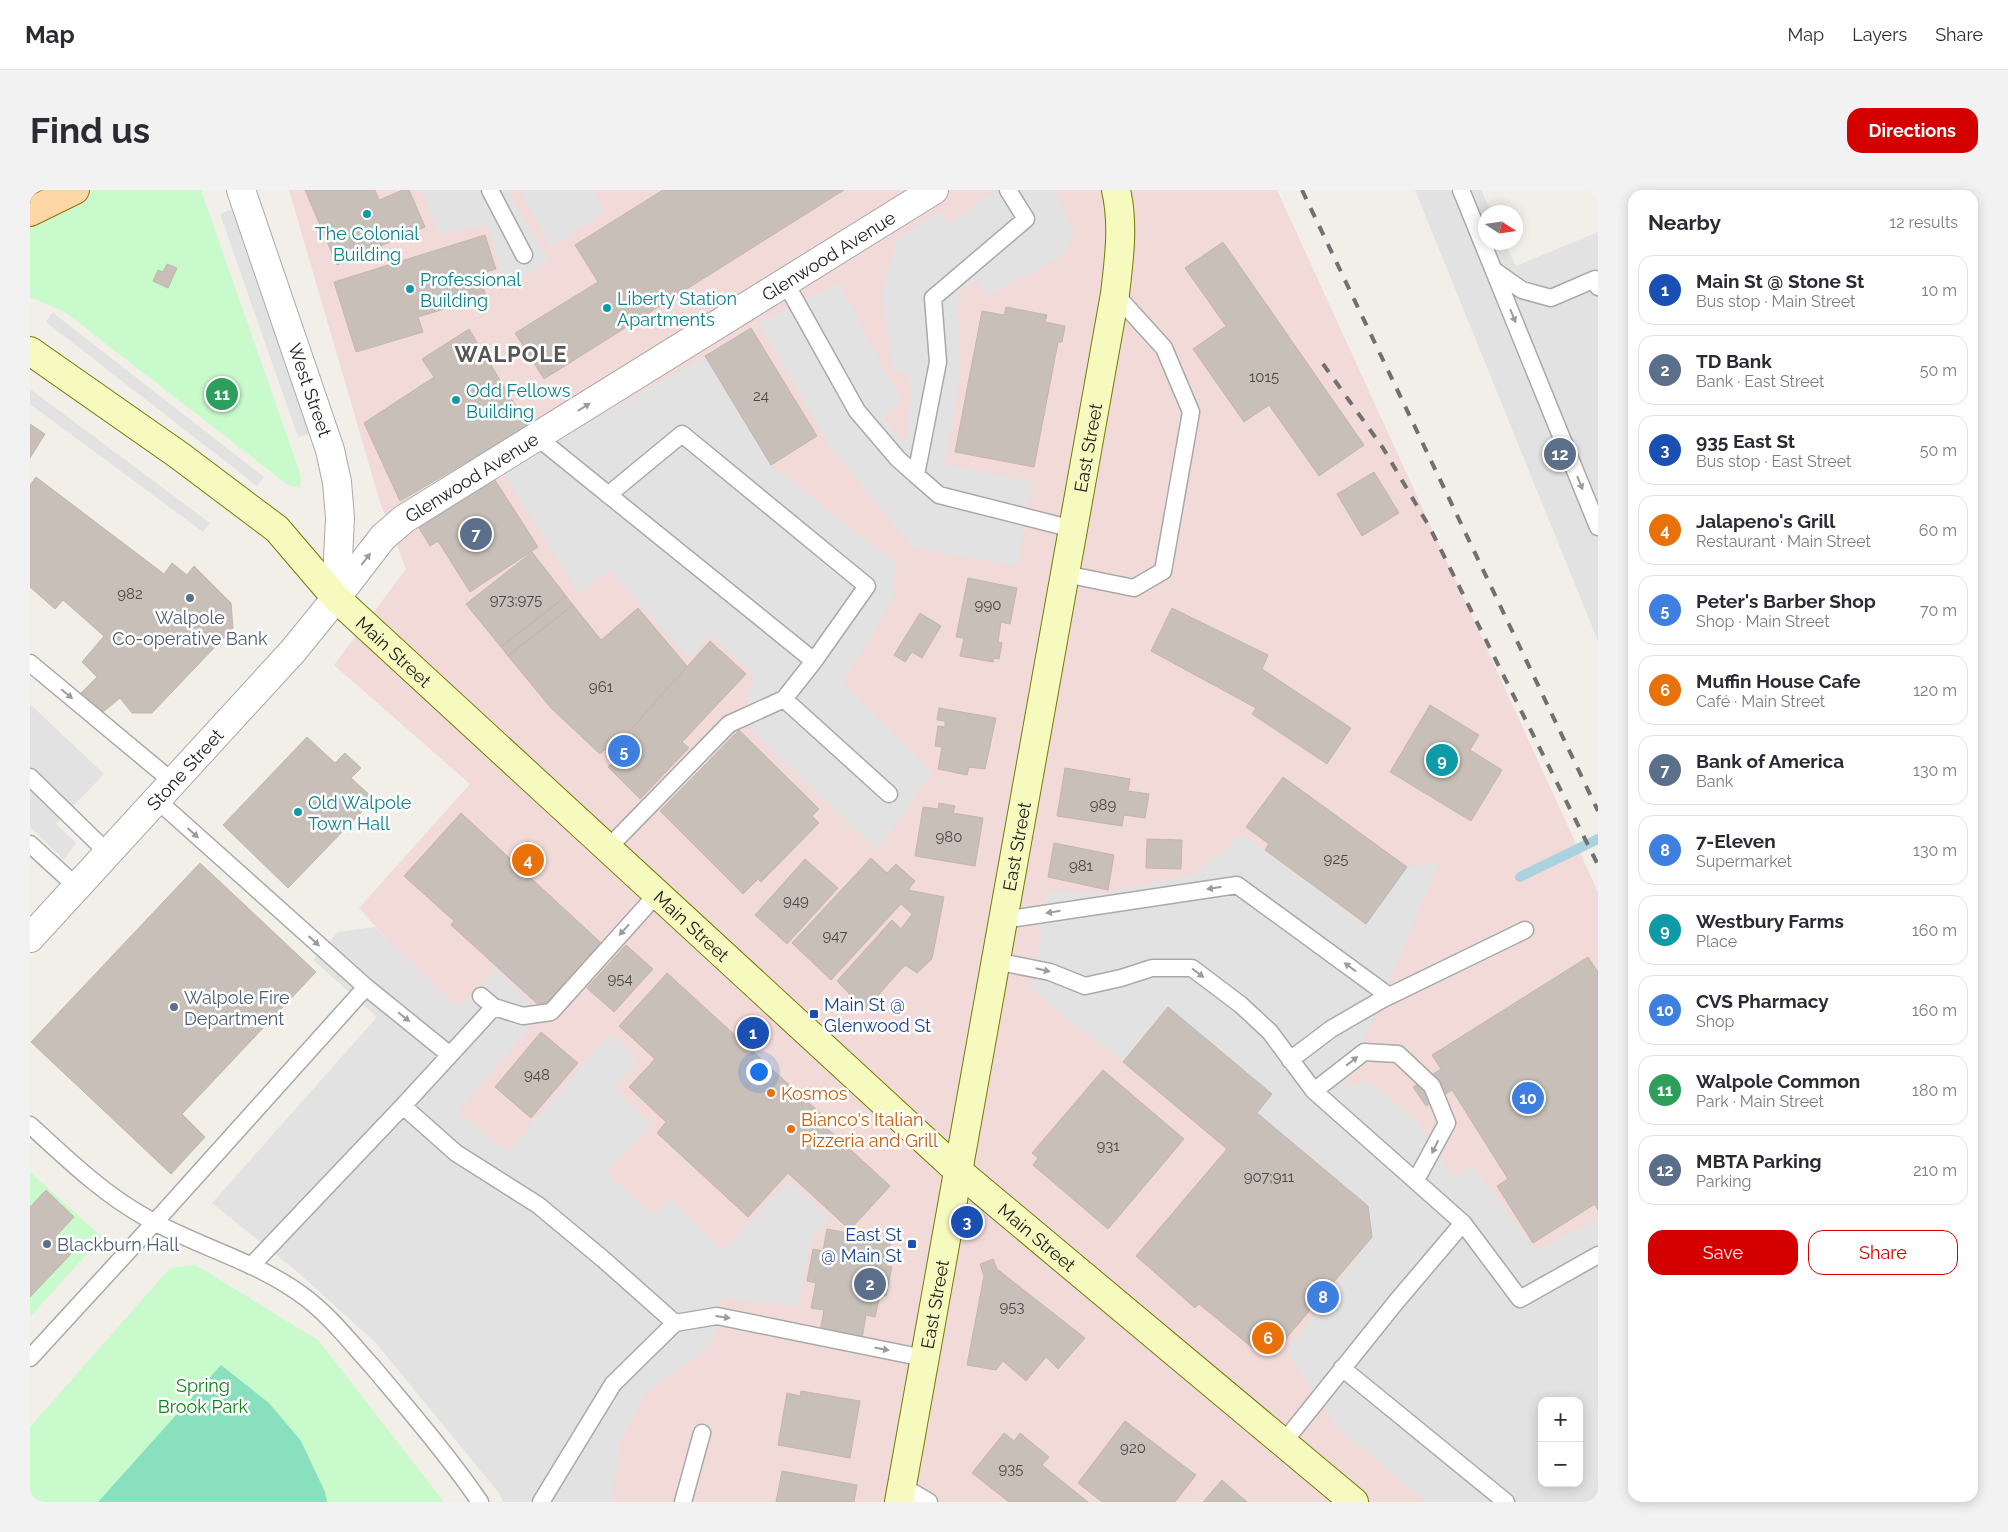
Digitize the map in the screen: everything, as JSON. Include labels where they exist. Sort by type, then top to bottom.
[{"type":"main road","points":[[30,212],[75,190]]},
{"type":"main road","name":"East Street","points":[[900,1494],[1116,294],[1121,223],[1116,190]]},
{"type":"main road","name":"Main Street","points":[[30,351],[180,456],[277,529],[336,598],[957,1170],[1284,1443],[1338,1497]]},
{"type":"street","name":"West Street","points":[[241,190],[330,450],[337,482],[340,518],[336,598]]},
{"type":"street","name":"Glenwood Avenue","points":[[336,598],[383,537],[404,520],[934,190]]},
{"type":"street","name":"Stone Street","points":[[30,938],[293,651],[336,598]]},
{"type":"lane","points":[[490,190],[524,255]]},
{"type":"lane","points":[[916,475],[938,362],[933,298],[1026,219],[1008,190]]},
{"type":"lane","points":[[1461,190],[1598,527]]},
{"type":"lane","points":[[1495,271],[1522,290],[1551,298],[1595,279],[1598,287]]},
{"type":"lane","points":[[786,282],[857,410],[898,459],[939,495],[1073,529]]},
{"type":"lane","points":[[1065,574],[1134,588],[1163,571],[1165,562],[1191,412],[1164,348],[1116,294]]},
{"type":"lane","points":[[608,495],[682,434],[867,586],[814,661],[784,698],[729,724],[608,848]]},
{"type":"lane","points":[[537,437],[814,661]]},
{"type":"lane","points":[[30,663],[165,791],[366,987],[450,1054]]},
{"type":"lane","points":[[784,698],[889,794]]},
{"type":"lane","points":[[30,777],[108,853]]},
{"type":"lane","points":[[30,844],[77,887]]},
{"type":"lane","points":[[1003,920],[1237,885],[1389,996]]},
{"type":"lane","points":[[481,996],[494,1007],[524,1016],[551,1012],[656,894]]},
{"type":"lane","points":[[1290,1060],[1331,1029],[1389,996],[1525,930]]},
{"type":"lane","points":[[995,960],[1050,972],[1085,986],[1152,968],[1192,968],[1241,1005],[1270,1032],[1314,1091],[1463,1223],[1520,1299],[1598,1255]]},
{"type":"lane","points":[[30,1358],[366,987]]},
{"type":"lane","points":[[251,1266],[494,1007]]},
{"type":"lane","points":[[1314,1091],[1364,1052],[1398,1054],[1432,1086],[1446,1123],[1416,1180]]},
{"type":"lane","points":[[403,1106],[456,1153],[538,1205],[603,1259],[675,1323]]},
{"type":"lane","points":[[30,1125],[112,1196],[155,1222],[194,1242],[251,1266],[306,1298],[326,1316],[409,1409],[480,1502]]},
{"type":"lane","points":[[1284,1443],[1342,1368],[1463,1223]]},
{"type":"lane","points":[[541,1502],[613,1384],[675,1323],[717,1316],[924,1358]]},
{"type":"lane","points":[[1342,1368],[1506,1502]]},
{"type":"lane","points":[[683,1502],[702,1433]]},
{"type":"lane","points":[[900,1494],[929,1502]]},
{"type":"shaded area","points":[[289,190],[1277,190],[1598,892],[1598,1502],[571,1502],[419,1092],[467,1029],[359,908],[470,784],[334,665],[406,569],[380,502]]},
{"type":"shaded area","points":[[421,190],[508,190],[548,261],[506,289],[487,225],[440,235]]},
{"type":"shaded area","points":[[520,190],[593,190],[604,212],[551,247]]},
{"type":"shaded area","points":[[1004,190],[1055,190],[1074,230],[1065,254],[987,296],[976,280],[958,292],[960,376],[945,465],[1033,482],[1017,566],[913,548],[833,451],[758,323],[839,283],[901,400],[884,418],[905,445],[912,396],[908,374],[892,371],[883,293],[897,239],[942,211],[949,224],[986,196]]},
{"type":"shaded area","points":[[1415,190],[1481,190],[1488,205],[1478,205],[1478,250],[1508,250],[1516,266],[1598,232],[1598,641]]},
{"type":"shaded area","points":[[232,209],[309,434],[298,437],[220,214]]},
{"type":"shaded area","points":[[52,312],[264,477],[257,486],[46,322]]},
{"type":"shaded area","points":[[705,356],[771,465],[895,563],[894,598],[843,683],[932,773],[877,851],[743,722],[754,674],[710,635],[689,658],[609,570],[579,594],[503,472]]},
{"type":"shaded area","points":[[30,389],[210,523],[203,532],[30,404]]},
{"type":"shaded area","points":[[30,704],[104,774],[56,824],[76,843],[64,860],[30,827]]},
{"type":"shaded area","points":[[1241,834],[1366,923],[1407,867],[1439,863],[1344,1087],[1367,1081],[1418,1121],[1452,1178],[1472,1164],[1536,1251],[1598,1218],[1598,1502],[1427,1502],[1337,1427],[1287,1352],[1372,1237],[1368,1205],[1257,1113],[1272,1094],[1168,1007],[1123,1062],[1031,990],[1048,892],[1105,893],[1195,875]]},
{"type":"shaded area","points":[[375,927],[458,1008],[496,968],[541,1015],[458,1111],[507,1153],[610,1033],[638,1062],[615,1087],[652,1124],[606,1173],[652,1215],[669,1198],[722,1251],[789,1180],[830,1218],[812,1238],[799,1306],[721,1298],[716,1331],[706,1349],[645,1394],[620,1442],[612,1502],[503,1502],[499,1493],[375,1342],[294,1269],[212,1203],[377,1017],[313,960],[338,932]]},
{"type":"green space","points":[[30,190],[201,190],[301,476],[300,488],[288,485],[65,312],[30,297]]},
{"type":"green space","points":[[30,1172],[102,1237],[30,1317]]},
{"type":"green space","name":"Spring Brook Park","points":[[196,1265],[319,1341],[444,1502],[30,1502],[30,1427],[170,1268]]},
{"type":"green space","points":[[221,1365],[269,1403],[301,1441],[325,1492],[327,1502],[98,1502]]},
{"type":"building","name":"The Colonial Building","points":[[305,190],[375,190],[379,200],[403,190],[409,190],[425,227],[337,265]]},
{"type":"building","name":"Liberty Station Apartments","points":[[663,190],[844,190],[544,379],[515,333],[598,282],[575,245]]},
{"type":"building","name":"Professional Building","points":[[485,235],[496,269],[479,274],[486,296],[418,317],[423,332],[356,352],[334,282]]},
{"type":"building","points":[[1223,242],[1364,445],[1319,476],[1269,405],[1244,422],[1193,349],[1226,326],[1185,268]]},
{"type":"building","points":[[167,264],[177,268],[168,288],[153,281],[158,270],[163,272]]},
{"type":"building","points":[[1006,307],[1047,315],[1045,322],[1065,326],[1062,342],[1058,342],[1034,467],[955,452],[982,311],[1004,315]]},
{"type":"building","points":[[751,328],[817,436],[771,465],[705,356]]},
{"type":"building","name":"Odd Fellows Building","points":[[469,329],[528,426],[400,501],[364,423],[434,377],[422,359]]},
{"type":"building","points":[[30,424],[45,434],[30,458]]},
{"type":"building","points":[[1374,472],[1399,513],[1362,536],[1337,494]]},
{"type":"building","points":[[36,477],[164,574],[172,563],[187,575],[194,566],[231,603],[233,628],[152,713],[132,713],[120,698],[103,712],[81,693],[97,677],[82,662],[104,636],[63,600],[55,609],[30,587],[30,485]]},
{"type":"building","points":[[495,480],[538,547],[470,592],[438,541],[430,546],[419,528]]},
{"type":"building","points":[[532,552],[566,596],[501,647],[466,604]]},
{"type":"building","points":[[968,578],[1017,588],[1010,624],[1001,622],[998,642],[1002,643],[999,659],[994,658],[993,662],[960,656],[964,638],[956,637]]},
{"type":"building","points":[[566,596],[573,605],[508,656],[501,647]]},
{"type":"building","points":[[573,605],[601,640],[638,608],[687,666],[609,754],[605,749],[600,754],[551,708],[508,656]]},
{"type":"building","points":[[1172,608],[1268,655],[1262,669],[1351,728],[1327,764],[1252,714],[1256,708],[1151,651]]},
{"type":"building","points":[[920,613],[941,626],[922,658],[912,652],[905,662],[894,655]]},
{"type":"building","points":[[710,641],[746,674],[682,742],[689,748],[640,799],[608,767],[615,759],[609,754]]},
{"type":"building","points":[[1430,705],[1479,735],[1470,750],[1502,770],[1471,821],[1390,772]]},
{"type":"building","points":[[939,708],[996,718],[985,769],[969,767],[967,775],[938,769],[942,747],[935,746],[938,726],[945,727],[945,721],[937,720]]},
{"type":"building","points":[[739,730],[819,809],[812,816],[819,823],[761,882],[758,879],[743,894],[660,811]]},
{"type":"building","name":"Old Walpole Town Hall","points":[[307,737],[335,763],[345,753],[361,768],[351,778],[374,799],[288,888],[223,825]]},
{"type":"building","points":[[1065,768],[1130,779],[1128,791],[1149,794],[1145,818],[1124,815],[1122,826],[1057,816]]},
{"type":"building","points":[[1283,777],[1407,867],[1366,924],[1265,850],[1269,844],[1246,827]]},
{"type":"building","points":[[939,803],[955,806],[953,813],[983,818],[975,866],[915,856],[923,807],[938,809]]},
{"type":"building","points":[[461,813],[601,943],[542,1008],[451,925],[454,921],[404,876]]},
{"type":"building","points":[[1147,839],[1182,840],[1181,869],[1146,868]]},
{"type":"building","points":[[1054,843],[1114,855],[1108,890],[1048,877]]},
{"type":"building","points":[[871,858],[887,873],[896,864],[915,881],[908,890],[944,897],[932,959],[917,973],[905,965],[865,1010],[837,981],[892,920],[901,929],[912,914],[901,904],[831,980],[792,943]]},
{"type":"building","points":[[805,859],[838,888],[787,944],[755,915]]},
{"type":"building","name":"Walpole Fire Department","points":[[200,863],[316,972],[182,1114],[205,1137],[171,1174],[31,1042]]},
{"type":"building","points":[[626,945],[653,969],[614,1012],[587,988]]},
{"type":"building","points":[[1588,957],[1598,972],[1598,1210],[1595,1204],[1533,1243],[1497,1186],[1508,1179],[1452,1090],[1426,1106],[1413,1087],[1441,1069],[1432,1055]]},
{"type":"building","points":[[667,973],[831,1123],[827,1128],[890,1186],[850,1230],[788,1173],[748,1217],[657,1133],[666,1122],[629,1087],[655,1059],[619,1026]]},
{"type":"building","points":[[1168,1007],[1272,1094],[1257,1113],[1368,1206],[1372,1237],[1278,1348],[1254,1349],[1199,1304],[1195,1308],[1136,1256],[1227,1149],[1123,1062]]},
{"type":"building","points":[[541,1032],[578,1063],[531,1118],[495,1087]]},
{"type":"building","points":[[1103,1070],[1184,1139],[1108,1229],[1033,1165],[1038,1158],[1032,1153]]},
{"type":"building","name":"Blackburn Hall","points":[[46,1190],[74,1217],[56,1236],[73,1252],[30,1297],[30,1207]]},
{"type":"building","points":[[827,1229],[891,1241],[886,1266],[892,1267],[886,1296],[880,1295],[875,1317],[866,1315],[862,1339],[820,1331],[824,1310],[811,1308],[816,1283],[807,1281],[813,1249],[823,1251]]},
{"type":"building","points":[[993,1259],[997,1269],[1085,1338],[1058,1369],[1046,1357],[1026,1381],[1003,1361],[996,1370],[967,1365],[984,1276],[980,1264]]},
{"type":"building","points":[[801,1391],[860,1401],[850,1458],[778,1445],[787,1393],[800,1396]]},
{"type":"building","points":[[1125,1421],[1196,1475],[1175,1502],[1102,1502],[1078,1483]]},
{"type":"building","points":[[1004,1433],[1014,1441],[1020,1433],[1049,1457],[1042,1465],[1088,1502],[1009,1502],[972,1473]]},
{"type":"building","points":[[782,1471],[857,1485],[854,1502],[776,1502]]},
{"type":"building","points":[[1222,1480],[1247,1502],[1203,1502]]},
{"type":"waterway","points":[[1520,877],[1598,839]]},
{"type":"railway","points":[[1302,190],[1598,811]]},
{"type":"railway","points":[[1323,364],[1383,448],[1430,528],[1598,865]]},
{"type":"place","name":"The Colonial Building","points":[[367,214]]},
{"type":"place","name":"Professional Building","points":[[410,289]]},
{"type":"place","name":"Liberty Station Apartments","points":[[607,308]]},
{"type":"place","name":"Walpole Common","points":[[222,394]]},
{"type":"place","name":"Odd Fellows Building","points":[[456,400]]},
{"type":"place","name":"MBTA Parking","points":[[1560,454]]},
{"type":"place","name":"Bank of America","points":[[476,534]]},
{"type":"place","name":"Walpole Co-operative Bank","points":[[190,598]]},
{"type":"place","name":"Peter's Barber Shop","points":[[624,751]]},
{"type":"place","name":"Westbury Farms","points":[[1442,760]]},
{"type":"place","name":"Old Walpole Town Hall","points":[[298,812]]},
{"type":"place","name":"Jalapeno's Grill","points":[[528,860]]},
{"type":"place","name":"Walpole Fire Department","points":[[174,1007]]},
{"type":"place","name":"Main St @ Glenwood St","points":[[814,1014]]},
{"type":"place","name":"Main St @ Stone St","points":[[753,1033]]},
{"type":"place","name":"Kosmos","points":[[771,1093]]},
{"type":"place","name":"CVS Pharmacy","points":[[1528,1098]]},
{"type":"place","name":"Bianco's Italian Pizzeria and Grill","points":[[791,1129]]},
{"type":"place","name":"935 East St","points":[[967,1222]]},
{"type":"place","name":"Blackburn Hall","points":[[47,1244]]},
{"type":"place","name":"East St @ Main St","points":[[912,1244]]},
{"type":"place","name":"TD Bank","points":[[870,1284]]},
{"type":"place","name":"7-Eleven","points":[[1323,1297]]},
{"type":"place","name":"Muffin House Cafe","points":[[1268,1338]]},
{"type":"district","name":"WALPOLE","points":[[511,354]]}]
